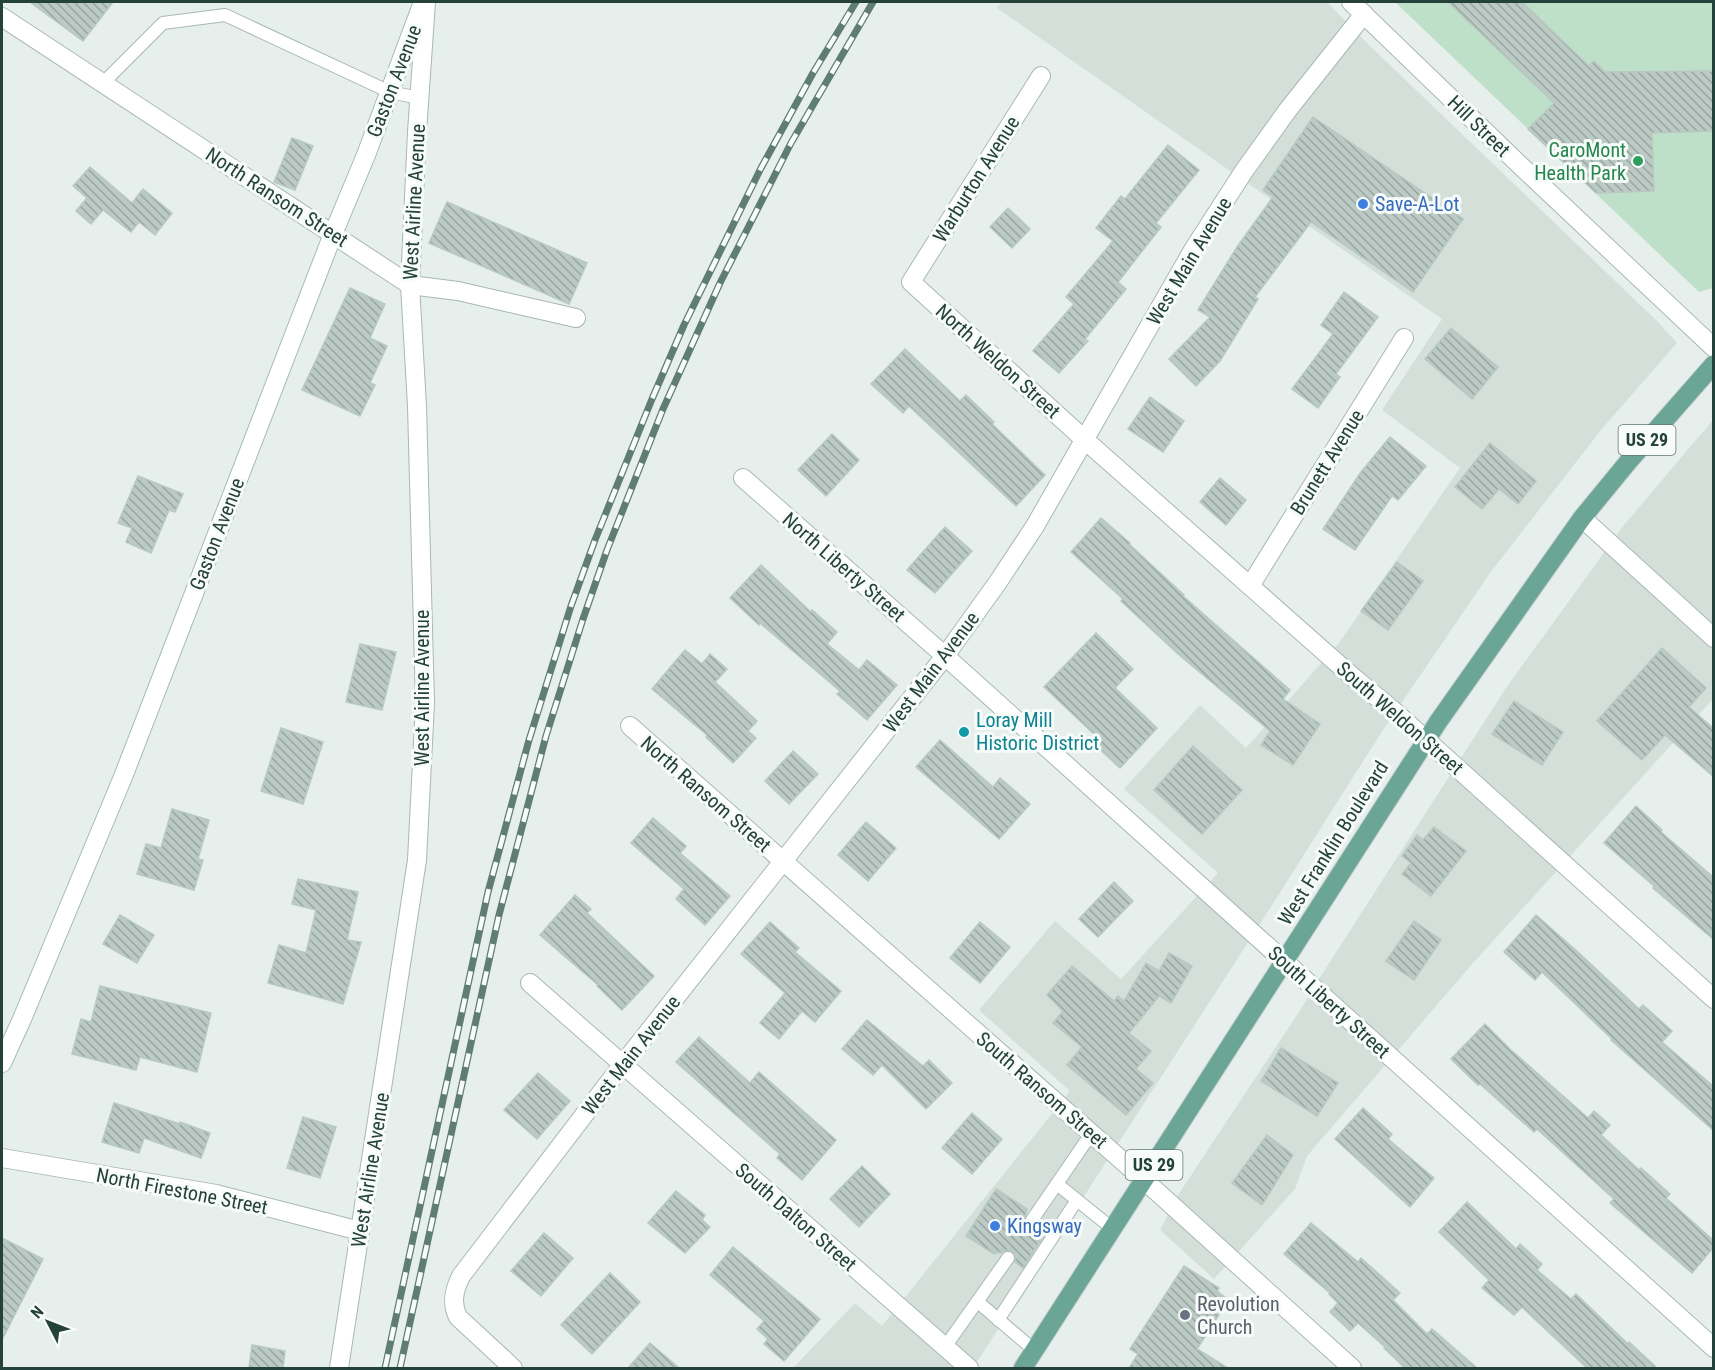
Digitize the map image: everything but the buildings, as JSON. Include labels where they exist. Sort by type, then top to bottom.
[{"type":"main road","name":"West Franklin Boulevard","points":[[1023,1368],[1425,740],[1582,518],[1713,364]]},
{"type":"street","name":"Gaston Avenue","points":[[2,1063],[123,777],[424,2]]},
{"type":"street","name":"West Airline Avenue","points":[[339,1368],[418,849],[425,703],[417,406],[410,285],[424,2]]},
{"type":"street","name":"Hill Street","points":[[1358,8],[1424,74],[1713,348]]},
{"type":"street","name":"West Main Avenue","points":[[513,1368],[458,1317],[454,1310],[455,1289],[461,1276],[623,1065],[945,656],[999,582],[1035,526],[1193,250],[1244,171],[1358,8]]},
{"type":"street","name":"North Ransom Street","points":[[2,17],[410,285],[458,291],[576,318]]},
{"type":"street","name":"Warburton Avenue","points":[[911,282],[1041,76]]},
{"type":"street","name":"North Weldon Street","points":[[911,282],[1084,440]]},
{"type":"street","name":"Brunett Avenue","points":[[1250,586],[1404,338]]},
{"type":"street","name":"South Weldon Street","points":[[1084,440],[1425,740],[1713,999]]},
{"type":"street","name":"North Liberty Street","points":[[743,478],[945,656]]},
{"type":"street","points":[[1582,518],[1713,638]]},
{"type":"street","name":"South Liberty Street","points":[[945,656],[1713,1348]]},
{"type":"street","name":"North Ransom Street","points":[[630,726],[783,862]]},
{"type":"street","name":"South Ransom Street","points":[[783,862],[1144,1180],[1352,1368]]},
{"type":"street","name":"South Dalton Street","points":[[530,984],[969,1368]]},
{"type":"street","name":"North Firestone Street","points":[[2,1158],[216,1194],[360,1231]]},
{"type":"lane","points":[[103,83],[162,22],[225,15],[390,92],[419,98]]},
{"type":"lane","points":[[1032,1220],[1091,1134]]},
{"type":"lane","points":[[1057,1184],[1113,1229]]},
{"type":"lane","points":[[998,1320],[1077,1200]]},
{"type":"lane","points":[[945,1347],[1008,1258]]},
{"type":"lane","points":[[978,1302],[1034,1350]]},
{"type":"shaded area","points":[[1002,2],[1327,2],[1677,343],[1601,430],[1490,573],[1381,733],[973,1368],[793,1368],[855,1303],[882,1326],[1070,1091],[979,1010],[1055,921],[1121,979],[1218,873],[1124,789],[1200,705],[1246,748],[1339,643],[1460,468],[1382,410],[1442,319],[997,8]]},
{"type":"shaded area","points":[[1713,420],[1713,699],[1473,963],[1307,1156],[1295,1189],[1214,1279],[1160,1230],[1180,1192],[1299,1012],[1506,688],[1624,525]]},
{"type":"green space","name":"CaroMont Health Park","points":[[1395,2],[1713,2],[1713,288],[1699,292]]},
{"type":"railway","points":[[385,1368],[488,892],[529,740],[571,606],[595,540],[684,325],[761,168],[813,73],[856,2]]},
{"type":"railway","points":[[400,1368],[499,915],[546,736],[583,619],[607,550],[663,409],[720,283],[791,143],[873,2]]},
{"type":"place","name":"CaroMont Health Park","points":[[1638,161]]},
{"type":"place","name":"Save-A-Lot","points":[[1363,204]]},
{"type":"place","name":"Loray Mill Historic District","points":[[964,732]]},
{"type":"place","name":"Kingsway","points":[[995,1226]]},
{"type":"place","name":"Revolution Church","points":[[1185,1315]]}]
